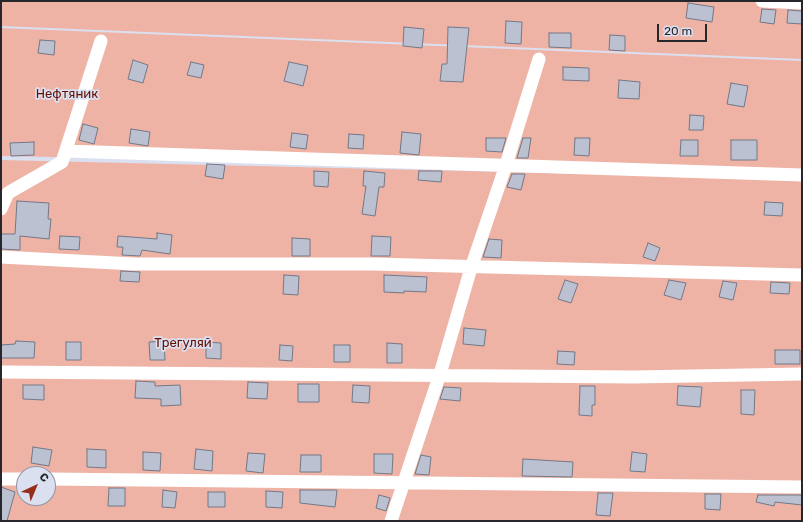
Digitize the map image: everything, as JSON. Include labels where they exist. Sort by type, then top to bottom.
[{"type":"street","points":[[762,1],[802,3]]},
{"type":"street","points":[[1,208],[8,193],[62,162],[101,41]]},
{"type":"street","points":[[391,521],[440,374],[471,268],[506,165],[539,60]]},
{"type":"street","points":[[66,151],[802,175]]},
{"type":"street","points":[[1,257],[134,264],[373,264],[471,268],[802,275]]},
{"type":"street","points":[[1,372],[440,374],[634,377],[802,374]]},
{"type":"street","points":[[1,478],[16,479]]},
{"type":"street","points":[[56,479],[404,484],[802,487]]},
{"type":"green space","points":[[1,1],[802,1],[802,59],[1,26]]},
{"type":"green space","name":"Нефтяник","points":[[1,28],[802,61],[802,171],[1,156]]},
{"type":"green space","name":"Трегуляй","points":[[1,160],[802,179],[802,521],[1,521]]},
{"type":"building","points":[[688,3],[714,7],[712,22],[686,18]]},
{"type":"building","points":[[762,9],[776,10],[774,24],[760,22]]},
{"type":"building","points":[[788,10],[802,11],[802,24],[787,23]]},
{"type":"building","points":[[506,21],[522,22],[521,44],[505,43]]},
{"type":"building","points":[[404,27],[424,29],[422,48],[403,46]]},
{"type":"building","points":[[448,27],[469,28],[463,82],[440,81],[442,64],[447,64]]},
{"type":"building","points":[[549,33],[571,33],[571,48],[549,47]]},
{"type":"building","points":[[610,35],[625,36],[625,51],[609,50]]},
{"type":"building","points":[[40,40],[55,41],[54,55],[38,53]]},
{"type":"building","points":[[133,60],[148,65],[143,83],[128,79]]},
{"type":"building","points":[[191,62],[204,65],[201,78],[187,75]]},
{"type":"building","points":[[289,62],[308,66],[303,86],[284,81]]},
{"type":"building","points":[[563,67],[589,68],[589,81],[563,80]]},
{"type":"building","points":[[619,80],[640,82],[639,99],[618,98]]},
{"type":"building","points":[[731,83],[748,86],[744,107],[727,104]]},
{"type":"building","points":[[690,115],[704,116],[703,130],[689,130]]},
{"type":"building","points":[[83,124],[98,128],[94,144],[79,140]]},
{"type":"building","points":[[131,129],[150,132],[148,146],[129,143]]},
{"type":"building","points":[[402,132],[421,134],[419,155],[400,153]]},
{"type":"building","points":[[292,133],[308,135],[306,149],[290,147]]},
{"type":"building","points":[[349,134],[364,135],[363,149],[348,148]]},
{"type":"building","points":[[486,138],[506,138],[502,152],[486,151]]},
{"type":"building","points":[[523,138],[531,138],[528,158],[517,158]]},
{"type":"building","points":[[575,138],[590,138],[589,156],[574,155]]},
{"type":"building","points":[[681,140],[698,140],[698,156],[680,156]]},
{"type":"building","points":[[731,140],[757,140],[757,160],[731,160]]},
{"type":"building","points":[[34,142],[34,155],[11,156],[10,143]]},
{"type":"building","points":[[207,164],[225,165],[223,179],[205,176]]},
{"type":"building","points":[[314,171],[329,172],[328,187],[314,186]]},
{"type":"building","points":[[364,171],[385,173],[384,187],[379,187],[375,216],[362,214],[366,186],[363,186]]},
{"type":"building","points":[[419,171],[442,171],[441,182],[418,180]]},
{"type":"building","points":[[512,174],[525,174],[521,190],[507,187]]},
{"type":"building","points":[[17,201],[49,203],[48,219],[51,219],[49,239],[20,236],[20,250],[1,249],[1,234],[15,234]]},
{"type":"building","points":[[765,202],[783,203],[782,216],[764,215]]},
{"type":"building","points":[[157,233],[172,235],[170,254],[142,250],[140,256],[122,255],[123,247],[117,247],[118,236],[157,239]]},
{"type":"building","points":[[60,236],[80,237],[79,250],[59,249]]},
{"type":"building","points":[[372,236],[391,237],[390,256],[371,256]]},
{"type":"building","points":[[292,238],[310,239],[310,256],[292,256]]},
{"type":"building","points":[[489,239],[502,240],[501,258],[483,257]]},
{"type":"building","points":[[648,243],[660,248],[655,261],[643,257]]},
{"type":"building","points":[[121,271],[140,272],[139,282],[120,281]]},
{"type":"building","points":[[284,275],[299,276],[298,295],[283,294]]},
{"type":"building","points":[[384,275],[427,277],[426,292],[384,292]]},
{"type":"building","points":[[565,280],[578,284],[571,303],[558,299]]},
{"type":"building","points":[[669,280],[686,283],[681,300],[664,295]]},
{"type":"building","points":[[723,281],[737,283],[733,300],[719,297]]},
{"type":"building","points":[[771,282],[790,283],[789,294],[770,293]]},
{"type":"building","points":[[464,328],[486,330],[484,346],[463,344]]},
{"type":"building","points":[[16,341],[35,342],[34,358],[1,358],[1,345],[15,344]]},
{"type":"building","points":[[164,341],[165,360],[150,360],[149,342]]},
{"type":"building","points":[[66,342],[81,342],[81,360],[66,360]]},
{"type":"building","points":[[206,342],[221,343],[221,359],[206,358]]},
{"type":"building","points":[[387,343],[402,344],[402,363],[387,363]]},
{"type":"building","points":[[280,345],[293,346],[292,361],[279,360]]},
{"type":"building","points":[[334,345],[350,345],[350,362],[334,362]]},
{"type":"building","points":[[775,350],[800,350],[800,364],[775,364]]},
{"type":"building","points":[[558,351],[575,352],[574,365],[557,364]]},
{"type":"building","points":[[136,381],[155,382],[155,386],[180,385],[181,405],[161,406],[161,399],[135,398]]},
{"type":"building","points":[[248,382],[268,383],[267,399],[247,398]]},
{"type":"building","points":[[298,384],[319,384],[319,402],[298,402]]},
{"type":"building","points":[[23,385],[44,385],[44,400],[23,399]]},
{"type":"building","points":[[353,385],[370,386],[369,403],[352,402]]},
{"type":"building","points":[[580,386],[595,386],[595,405],[592,405],[592,416],[579,415]]},
{"type":"building","points":[[678,386],[702,387],[700,407],[677,405]]},
{"type":"building","points":[[444,387],[461,388],[460,401],[440,399]]},
{"type":"building","points":[[741,390],[755,390],[754,415],[741,414]]},
{"type":"building","points":[[33,447],[52,450],[49,466],[31,463]]},
{"type":"building","points":[[87,449],[106,450],[106,468],[87,467]]},
{"type":"building","points":[[196,449],[213,451],[212,471],[194,469]]},
{"type":"building","points":[[143,452],[161,453],[160,471],[143,470]]},
{"type":"building","points":[[632,452],[647,454],[645,472],[630,471]]},
{"type":"building","points":[[248,453],[265,454],[263,473],[246,471]]},
{"type":"building","points":[[374,454],[393,454],[392,474],[374,473]]},
{"type":"building","points":[[301,455],[321,455],[321,472],[300,472]]},
{"type":"building","points":[[421,455],[431,457],[429,475],[415,474]]},
{"type":"building","points":[[523,459],[573,462],[572,477],[522,476]]},
{"type":"building","points":[[1,487],[15,492],[7,521],[1,521]]},
{"type":"building","points":[[109,488],[125,488],[125,506],[108,506]]},
{"type":"building","points":[[163,490],[177,492],[175,508],[162,507]]},
{"type":"building","points":[[300,490],[337,490],[335,507],[300,503]]},
{"type":"building","points":[[266,491],[283,492],[282,508],[266,507]]},
{"type":"building","points":[[208,492],[225,492],[225,507],[208,507]]},
{"type":"building","points":[[598,493],[613,493],[610,516],[596,515]]},
{"type":"building","points":[[705,494],[721,494],[720,510],[705,509]]},
{"type":"building","points":[[379,495],[390,498],[386,511],[376,508]]},
{"type":"building","points":[[758,495],[802,495],[802,505],[775,502],[774,506],[756,502]]}]
